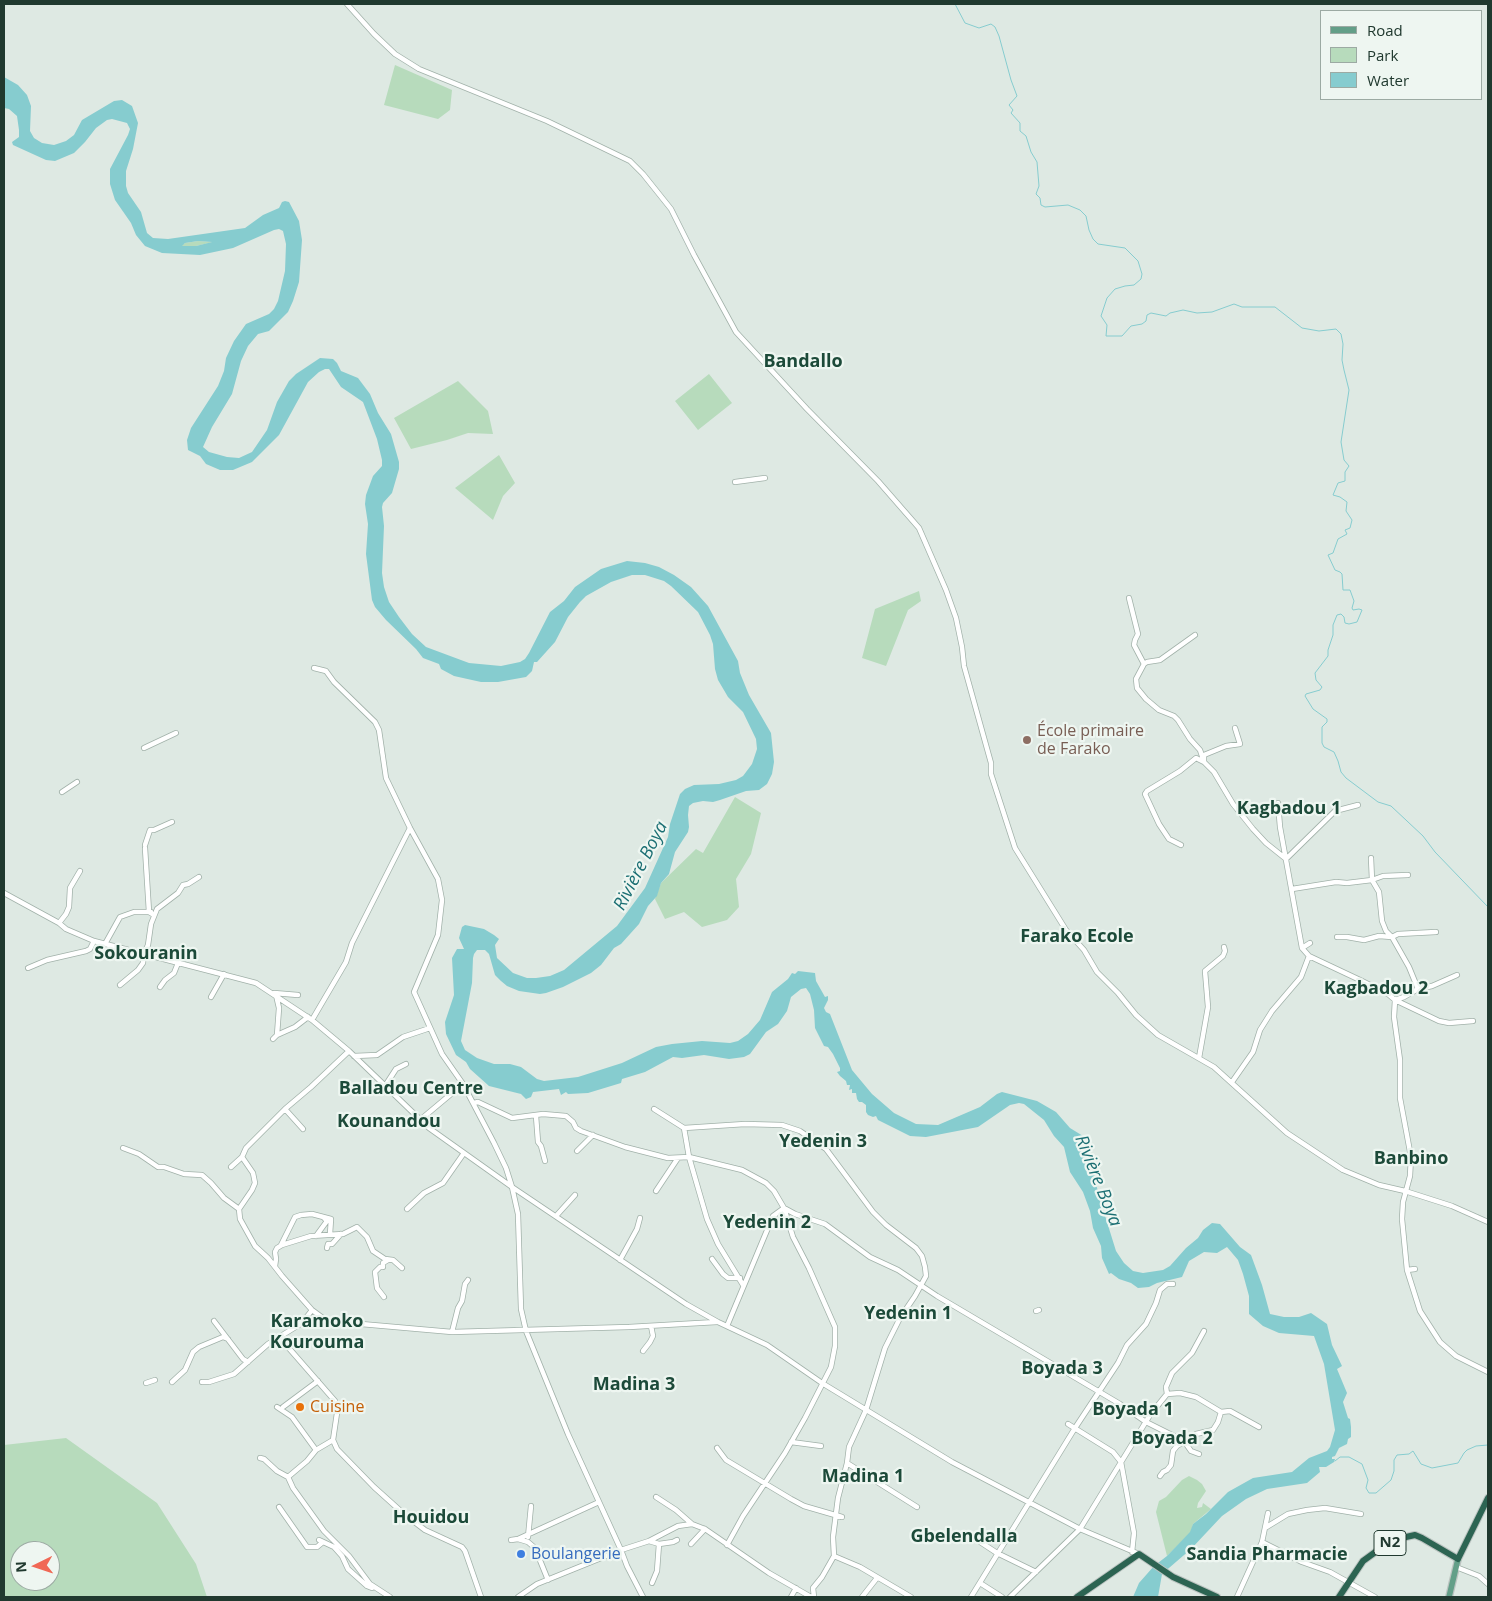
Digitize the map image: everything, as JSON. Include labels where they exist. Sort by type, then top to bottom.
[{"type":"highway","points":[[1458,1559],[1488,1498]]},
{"type":"highway","name":"N2","points":[[1339,1597],[1363,1561],[1385,1545],[1406,1536],[1422,1538],[1458,1559]]},
{"type":"highway","points":[[1078,1597],[1136,1553],[1174,1577],[1217,1597]]},
{"type":"main road","points":[[1449,1597],[1458,1559]]},
{"type":"street","points":[[347,4],[374,34],[396,54],[419,69],[547,121],[630,161],[671,209],[736,332],[807,409],[878,481],[919,528],[956,618],[964,666],[990,755],[991,774],[1015,848],[1068,934],[1084,950],[1097,972],[1118,993],[1136,1016],[1158,1035],[1214,1067],[1287,1133],[1313,1152],[1343,1170],[1379,1185],[1452,1206],[1488,1222]]},
{"type":"street","points":[[735,482],[764,478]]},
{"type":"street","points":[[1130,598],[1138,634],[1134,640],[1134,645],[1144,664]]},
{"type":"street","points":[[1195,635],[1160,660],[1144,664],[1136,680],[1137,688],[1146,699],[1159,710],[1174,716],[1178,720],[1190,739],[1200,750],[1204,762]]},
{"type":"street","points":[[314,668],[326,672],[375,722],[379,730],[386,778],[438,880],[442,900],[442,914],[438,935],[414,992],[442,1054],[474,1103],[494,1143],[512,1188],[518,1214],[521,1309],[526,1331],[568,1434],[627,1566],[643,1597]]},
{"type":"street","points":[[1204,762],[1204,755],[1226,746],[1240,744],[1235,728]]},
{"type":"street","points":[[144,748],[176,733]]},
{"type":"street","points":[[1181,845],[1169,838],[1164,831],[1145,794],[1196,758],[1204,762],[1214,772],[1233,804],[1253,830],[1286,856]]},
{"type":"street","points":[[62,792],[77,782]]},
{"type":"street","points":[[1278,803],[1302,948],[1309,956],[1439,1021],[1448,1023],[1473,1021]]},
{"type":"street","points":[[1286,856],[1335,811],[1358,805]]},
{"type":"street","points":[[120,984],[138,970],[143,963],[148,945],[152,913],[145,846],[150,830],[172,822]]},
{"type":"street","points":[[273,1039],[277,1035],[310,1019],[346,962],[352,943],[410,828]]},
{"type":"street","points":[[1371,858],[1372,880],[1379,892],[1382,921],[1409,967],[1418,989]]},
{"type":"street","points":[[59,923],[69,907],[70,888],[80,871]]},
{"type":"street","points":[[1292,889],[1336,882],[1347,883],[1372,880],[1383,876],[1408,875]]},
{"type":"street","points":[[105,944],[120,917],[134,912],[152,913],[178,893],[183,885],[199,877]]},
{"type":"street","points":[[4,893],[59,923],[66,929],[94,941],[256,983],[310,1019],[349,1051],[420,1120],[464,1153],[512,1188],[686,1304],[718,1322],[767,1345],[824,1384],[952,1462],[1080,1529],[1136,1553],[1121,1462],[1114,1452],[1068,1424]]},
{"type":"street","points":[[1336,937],[1348,936],[1364,940],[1379,936],[1392,937],[1398,934],[1436,932]]},
{"type":"street","points":[[28,968],[48,960],[86,952],[94,941]]},
{"type":"street","points":[[1302,948],[1310,943]]},
{"type":"street","points":[[1199,1058],[1208,1007],[1206,971],[1223,956],[1224,947]]},
{"type":"street","points":[[1232,1082],[1253,1052],[1260,1030],[1272,1011],[1301,978],[1309,956]]},
{"type":"street","points":[[160,987],[164,980],[174,972],[178,963]]},
{"type":"street","points":[[211,997],[224,974]]},
{"type":"street","points":[[1395,1000],[1418,989],[1432,986],[1457,976]]},
{"type":"street","points":[[274,994],[298,995]]},
{"type":"street","points":[[274,994],[279,1008],[277,1035]]},
{"type":"street","points":[[1395,1000],[1394,1018],[1400,1060],[1400,1098],[1411,1157],[1410,1176],[1405,1191],[1402,1219],[1407,1270],[1420,1311],[1440,1342],[1456,1356],[1488,1372]]},
{"type":"street","points":[[354,1056],[377,1055],[403,1038],[430,1028]]},
{"type":"street","points":[[231,1167],[242,1157],[246,1148],[285,1108],[311,1088],[349,1051]]},
{"type":"street","points":[[385,1086],[396,1069],[406,1064]]},
{"type":"street","points":[[420,1120],[463,1084]]},
{"type":"street","points":[[474,1103],[478,1102],[512,1118],[557,1114],[566,1116],[576,1128],[648,1154],[668,1158],[689,1157],[742,1170],[760,1179],[774,1191],[784,1208],[793,1237],[835,1327],[832,1367],[791,1442],[743,1516],[727,1545]]},
{"type":"street","points":[[285,1108],[304,1129]]},
{"type":"street","points":[[654,1109],[684,1128],[745,1124],[782,1125],[800,1131],[826,1149],[873,1212],[886,1226],[916,1248],[922,1256],[926,1267],[926,1276],[922,1285],[900,1318],[885,1348],[866,1410],[849,1447],[838,1498],[833,1536],[834,1556],[813,1588],[803,1592]]},
{"type":"street","points":[[536,1116],[538,1142],[545,1161]]},
{"type":"street","points":[[684,1128],[689,1157],[707,1220],[718,1244],[743,1285]]},
{"type":"street","points":[[577,1151],[593,1134]]},
{"type":"street","points":[[123,1148],[139,1154],[158,1167],[164,1167],[184,1174],[202,1175],[224,1198],[239,1209]]},
{"type":"street","points":[[407,1209],[424,1194],[442,1183],[464,1153]]},
{"type":"street","points":[[242,1157],[253,1173],[255,1183],[239,1209],[240,1219],[255,1246],[268,1258],[312,1310],[327,1321]]},
{"type":"street","points":[[656,1191],[678,1158]]},
{"type":"street","points":[[556,1216],[575,1195]]},
{"type":"street","points":[[784,1208],[795,1214],[825,1224],[870,1257],[898,1270],[1146,1422],[1184,1441],[1191,1451],[1199,1454]]},
{"type":"street","points":[[726,1326],[773,1216],[784,1208]]},
{"type":"street","points":[[275,1266],[275,1252],[295,1217],[308,1214],[331,1219],[330,1234]]},
{"type":"street","points":[[316,1236],[327,1221],[323,1216]]},
{"type":"street","points":[[620,1260],[637,1229],[640,1218]]},
{"type":"street","points":[[280,1246],[316,1236],[341,1234],[357,1227],[367,1237],[373,1251],[385,1259],[393,1260],[402,1268]]},
{"type":"street","points":[[327,1248],[328,1244],[332,1244],[341,1234]]},
{"type":"street","points":[[712,1259],[728,1278],[740,1278]]},
{"type":"street","points":[[384,1297],[377,1288],[375,1272],[383,1266],[383,1263],[389,1260]]},
{"type":"street","points":[[1407,1270],[1415,1269]]},
{"type":"street","points":[[452,1332],[462,1300],[464,1284],[468,1280]]},
{"type":"street","points":[[971,1597],[1075,1428],[1118,1363],[1127,1345],[1146,1324],[1160,1290],[1167,1284],[1173,1284]]},
{"type":"street","points":[[202,1382],[234,1374],[268,1344],[302,1323],[312,1310]]},
{"type":"street","points":[[695,1323],[708,1316]]},
{"type":"street","points":[[294,1320],[327,1321],[452,1332],[526,1331],[718,1322]]},
{"type":"street","points":[[214,1321],[243,1359],[248,1362]]},
{"type":"street","points":[[643,1351],[650,1342],[652,1326]]},
{"type":"street","points":[[1010,1597],[1080,1529],[1146,1422],[1167,1394],[1166,1387],[1172,1373],[1192,1353],[1204,1331]]},
{"type":"street","points":[[172,1382],[185,1370],[188,1362],[199,1347],[223,1337],[228,1338]]},
{"type":"street","points":[[280,1338],[335,1401],[338,1413],[333,1440],[336,1449],[404,1514],[425,1530],[462,1547],[466,1551],[481,1597]]},
{"type":"street","points":[[146,1383],[155,1380]]},
{"type":"street","points":[[283,1407],[318,1381]]},
{"type":"street","points":[[1167,1394],[1180,1393],[1196,1397],[1221,1412],[1230,1411],[1259,1427]]},
{"type":"street","points":[[277,1407],[292,1417],[316,1450]]},
{"type":"street","points":[[1160,1476],[1172,1465],[1174,1451],[1177,1446],[1196,1434],[1213,1430],[1221,1412]]},
{"type":"street","points":[[288,1477],[307,1461],[316,1450],[333,1440]]},
{"type":"street","points":[[791,1442],[821,1446]]},
{"type":"street","points":[[717,1448],[726,1460],[804,1506],[842,1517]]},
{"type":"street","points":[[260,1458],[288,1477],[298,1496],[324,1531],[349,1556],[368,1581],[381,1592]]},
{"type":"street","points":[[847,1463],[917,1507]]},
{"type":"street","points":[[656,1497],[676,1510],[692,1524],[705,1529],[769,1573],[812,1597],[813,1588]]},
{"type":"street","points":[[511,1540],[529,1535],[599,1502]]},
{"type":"street","points":[[528,1542],[531,1506]]},
{"type":"street","points":[[279,1507],[307,1546],[317,1547],[321,1541],[334,1547],[342,1556],[348,1569],[356,1577],[367,1586],[390,1597]]},
{"type":"street","points":[[1265,1528],[1288,1514],[1307,1510],[1325,1508],[1361,1514]]},
{"type":"street","points":[[1237,1597],[1262,1542],[1268,1513]]},
{"type":"street","points":[[518,1597],[537,1584],[621,1550],[649,1541],[678,1526],[692,1524]]},
{"type":"street","points":[[691,1544],[705,1529]]},
{"type":"street","points":[[968,1534],[997,1553],[1036,1572]]},
{"type":"street","points":[[518,1539],[528,1542],[535,1548],[548,1580]]},
{"type":"street","points":[[649,1541],[659,1544],[677,1540]]},
{"type":"street","points":[[1262,1542],[1302,1562],[1330,1572],[1374,1597]]},
{"type":"street","points":[[652,1583],[657,1572],[659,1544]]},
{"type":"street","points":[[834,1556],[860,1567],[911,1597]]},
{"type":"street","points":[[1456,1567],[1480,1576],[1488,1584]]},
{"type":"street","points":[[862,1597],[877,1578]]},
{"type":"street","points":[[980,1583],[1002,1597]]},
{"type":"street","points":[[791,1597],[796,1588]]},
{"type":"green space","points":[[395,65],[452,90],[450,110],[438,119],[384,105]]},
{"type":"green space","points":[[198,241],[213,242],[196,246],[181,246],[185,243]]},
{"type":"green space","points":[[709,374],[732,403],[698,430],[675,401]]},
{"type":"green space","points":[[458,381],[488,411],[493,434],[468,433],[411,449],[394,418]]},
{"type":"green space","points":[[499,455],[515,483],[503,496],[493,520],[455,488]]},
{"type":"green space","points":[[919,591],[921,601],[908,610],[886,666],[862,658],[875,609]]},
{"type":"green space","points":[[735,797],[761,813],[751,854],[736,879],[739,907],[727,920],[702,927],[684,912],[665,919],[655,899],[661,883],[696,849],[703,853]]},
{"type":"green space","points":[[66,1438],[157,1503],[196,1564],[207,1597],[4,1597],[4,1445]]},
{"type":"green space","points":[[1189,1476],[1202,1484],[1206,1491],[1197,1508],[1202,1507],[1203,1503],[1211,1509],[1193,1524],[1191,1532],[1167,1556],[1156,1512],[1159,1501]]},
{"type":"water","points":[[4,77],[18,85],[27,95],[31,106],[30,131],[34,138],[42,143],[54,145],[66,141],[74,135],[82,120],[114,101],[122,100],[132,106],[138,123],[126,171],[126,186],[128,193],[141,212],[147,233],[153,238],[168,239],[245,228],[263,215],[279,208],[282,202],[289,202],[299,221],[302,240],[299,282],[293,301],[288,312],[269,331],[258,334],[248,346],[241,361],[232,394],[212,427],[203,447],[209,452],[227,457],[239,458],[252,452],[267,430],[277,402],[289,381],[320,358],[333,359],[341,371],[358,378],[370,394],[378,413],[391,434],[399,462],[399,469],[392,493],[383,503],[382,507],[384,526],[382,573],[384,587],[389,602],[399,617],[412,634],[426,647],[469,663],[501,666],[520,662],[529,653],[550,612],[564,601],[575,587],[601,569],[627,561],[659,567],[691,587],[708,606],[738,661],[740,673],[749,695],[771,733],[774,762],[772,774],[767,784],[759,790],[746,791],[713,802],[693,803],[689,806],[688,832],[675,852],[669,874],[661,883],[657,896],[648,906],[639,924],[621,944],[614,948],[601,965],[591,973],[546,993],[519,991],[507,986],[495,975],[489,954],[485,950],[477,950],[473,958],[472,983],[461,1041],[465,1050],[477,1058],[494,1064],[510,1064],[521,1067],[537,1079],[544,1081],[578,1077],[622,1063],[656,1047],[702,1041],[730,1043],[738,1041],[748,1034],[760,1020],[772,992],[788,979],[792,973],[795,974],[798,971],[815,973],[816,981],[825,997],[828,996],[824,1008],[830,1014],[852,1070],[872,1094],[894,1113],[916,1124],[938,1125],[980,1107],[1002,1092],[1037,1101],[1056,1112],[1070,1128],[1083,1136],[1089,1167],[1095,1174],[1094,1177],[1116,1251],[1124,1263],[1133,1271],[1143,1273],[1163,1270],[1170,1266],[1198,1238],[1203,1230],[1212,1223],[1220,1224],[1240,1247],[1251,1255],[1270,1314],[1284,1317],[1299,1317],[1311,1313],[1327,1324],[1332,1345],[1342,1366],[1337,1369],[1347,1393],[1343,1402],[1351,1427],[1351,1437],[1348,1439],[1347,1444],[1339,1448],[1335,1456],[1332,1457],[1332,1459],[1335,1459],[1334,1462],[1326,1467],[1319,1467],[1320,1472],[1307,1483],[1267,1489],[1246,1499],[1222,1516],[1191,1549],[1162,1574],[1158,1597],[1133,1597],[1139,1583],[1154,1566],[1167,1556],[1190,1532],[1193,1524],[1228,1492],[1253,1478],[1292,1472],[1309,1458],[1327,1451],[1330,1447],[1335,1430],[1324,1364],[1314,1336],[1279,1333],[1263,1326],[1249,1314],[1249,1296],[1243,1274],[1238,1260],[1227,1247],[1217,1253],[1204,1252],[1189,1261],[1182,1277],[1157,1283],[1149,1287],[1138,1288],[1111,1273],[1109,1274],[1102,1258],[1101,1246],[1093,1228],[1090,1211],[1083,1192],[1070,1172],[1064,1147],[1044,1120],[1024,1104],[1010,1105],[978,1127],[926,1137],[910,1136],[878,1120],[876,1116],[868,1115],[866,1105],[859,1102],[856,1093],[852,1093],[852,1089],[849,1090],[850,1085],[847,1085],[846,1081],[837,1072],[840,1071],[840,1068],[833,1054],[828,1047],[824,1046],[815,1028],[814,1010],[810,994],[806,988],[801,989],[791,997],[787,1011],[778,1024],[766,1032],[750,1054],[744,1057],[729,1059],[704,1055],[682,1058],[673,1057],[645,1072],[622,1079],[621,1083],[588,1093],[568,1094],[566,1092],[561,1095],[559,1089],[533,1092],[531,1097],[526,1099],[521,1094],[489,1086],[470,1069],[466,1062],[456,1055],[446,1034],[445,1022],[454,995],[452,958],[457,949],[464,949],[459,938],[462,927],[465,925],[484,929],[499,939],[495,945],[497,958],[513,973],[527,978],[536,978],[550,976],[564,970],[617,926],[645,888],[668,837],[670,824],[680,794],[685,789],[694,785],[719,784],[736,780],[743,776],[752,764],[757,749],[756,739],[743,712],[728,697],[718,680],[710,635],[698,612],[671,586],[664,581],[645,575],[632,575],[611,582],[586,596],[568,617],[555,642],[537,662],[534,662],[532,671],[526,677],[498,682],[481,682],[454,676],[441,669],[439,664],[423,658],[386,620],[375,607],[372,600],[366,554],[368,524],[365,504],[366,495],[373,476],[382,466],[382,460],[377,439],[363,402],[341,387],[329,369],[319,372],[308,382],[279,435],[252,462],[233,470],[220,470],[206,464],[200,456],[188,450],[187,440],[191,428],[218,386],[224,371],[226,358],[234,341],[246,324],[269,314],[278,301],[285,271],[286,244],[283,231],[279,229],[274,230],[233,248],[200,255],[162,253],[145,246],[136,235],[131,223],[115,200],[110,184],[110,169],[130,129],[127,123],[112,119],[107,120],[96,128],[74,153],[55,161],[46,160],[13,145],[12,142],[19,137],[17,116],[9,109],[4,108]],"holes":[[[198,241],[212,242],[196,246],[182,246],[185,243]]]},
{"type":"waterway","points":[[955,4],[965,23],[979,28],[991,24],[995,27],[999,36],[1017,96],[1009,105],[1013,110],[1011,113],[1020,123],[1020,131],[1026,136],[1031,152],[1037,162],[1039,186],[1036,194],[1040,198],[1041,205],[1045,207],[1068,205],[1080,210],[1086,216],[1089,230],[1093,239],[1098,244],[1125,248],[1138,261],[1142,274],[1141,279],[1134,285],[1115,289],[1107,298],[1101,316],[1107,325],[1106,336],[1122,336],[1131,326],[1142,324],[1146,321],[1147,315],[1151,313],[1166,316],[1183,310],[1197,313],[1212,312],[1234,304],[1242,307],[1275,307],[1302,328],[1319,331],[1336,329],[1341,334],[1343,344],[1342,360],[1349,390],[1341,442],[1344,460],[1349,466],[1345,472],[1345,481],[1338,483],[1333,495],[1347,502],[1346,511],[1352,520],[1350,528],[1345,530],[1347,534],[1338,539],[1333,553],[1328,555],[1335,570],[1342,574],[1343,590],[1350,590],[1354,601],[1353,610],[1362,610],[1357,622],[1349,624],[1345,623],[1344,617],[1341,614],[1337,615],[1333,625],[1333,635],[1328,656],[1315,673],[1316,680],[1322,687],[1320,690],[1305,696],[1313,709],[1327,719],[1327,722],[1322,727],[1322,743],[1324,747],[1334,752],[1341,772],[1346,778],[1378,802],[1391,806],[1423,836],[1435,852],[1488,907]]},
{"type":"waterway","points":[[1335,1461],[1340,1457],[1349,1457],[1362,1464],[1368,1480],[1366,1488],[1369,1493],[1376,1493],[1391,1480],[1394,1471],[1394,1460],[1397,1455],[1409,1454],[1413,1451],[1421,1464],[1432,1468],[1458,1463],[1467,1450],[1476,1446],[1488,1445]]},
{"type":"place","name":"École primaire de Farako","points":[[1027,740]]},
{"type":"place","name":"Cuisine","points":[[300,1407]]},
{"type":"place","name":"Boulangerie","points":[[521,1554]]},
{"type":"district","name":"Bandallo","points":[[803,362]]},
{"type":"district","name":"Kagbadou 1","points":[[1289,809]]},
{"type":"district","name":"Farako Ecole","points":[[1077,937]]},
{"type":"district","name":"Sokouranin","points":[[146,954]]},
{"type":"district","name":"Kagbadou 2","points":[[1376,989]]},
{"type":"district","name":"Balladou Centre","points":[[411,1089]]},
{"type":"district","name":"Kounandou","points":[[389,1122]]},
{"type":"district","name":"Yedenin 3","points":[[823,1142]]},
{"type":"district","name":"Banbino","points":[[1411,1159]]},
{"type":"district","name":"Yedenin 2","points":[[767,1223]]},
{"type":"district","name":"Yedenin 1","points":[[908,1314]]},
{"type":"district","name":"Karamoko Kourouma","points":[[317,1332]]},
{"type":"district","name":"Boyada 3","points":[[1062,1369]]},
{"type":"district","name":"Madina 3","points":[[634,1385]]},
{"type":"district","name":"Boyada 1","points":[[1133,1410]]},
{"type":"district","name":"Boyada 2","points":[[1172,1439]]},
{"type":"district","name":"Madina 1","points":[[863,1477]]},
{"type":"district","name":"Houidou","points":[[431,1518]]},
{"type":"district","name":"Gbelendalla","points":[[964,1537]]},
{"type":"district","name":"Sandia Pharmacie","points":[[1267,1555]]},
{"type":"water label","name":"Rivière Boya","points":[[641,866]]},
{"type":"water label","name":"Rivière Boya","points":[[1098,1181]]}]
